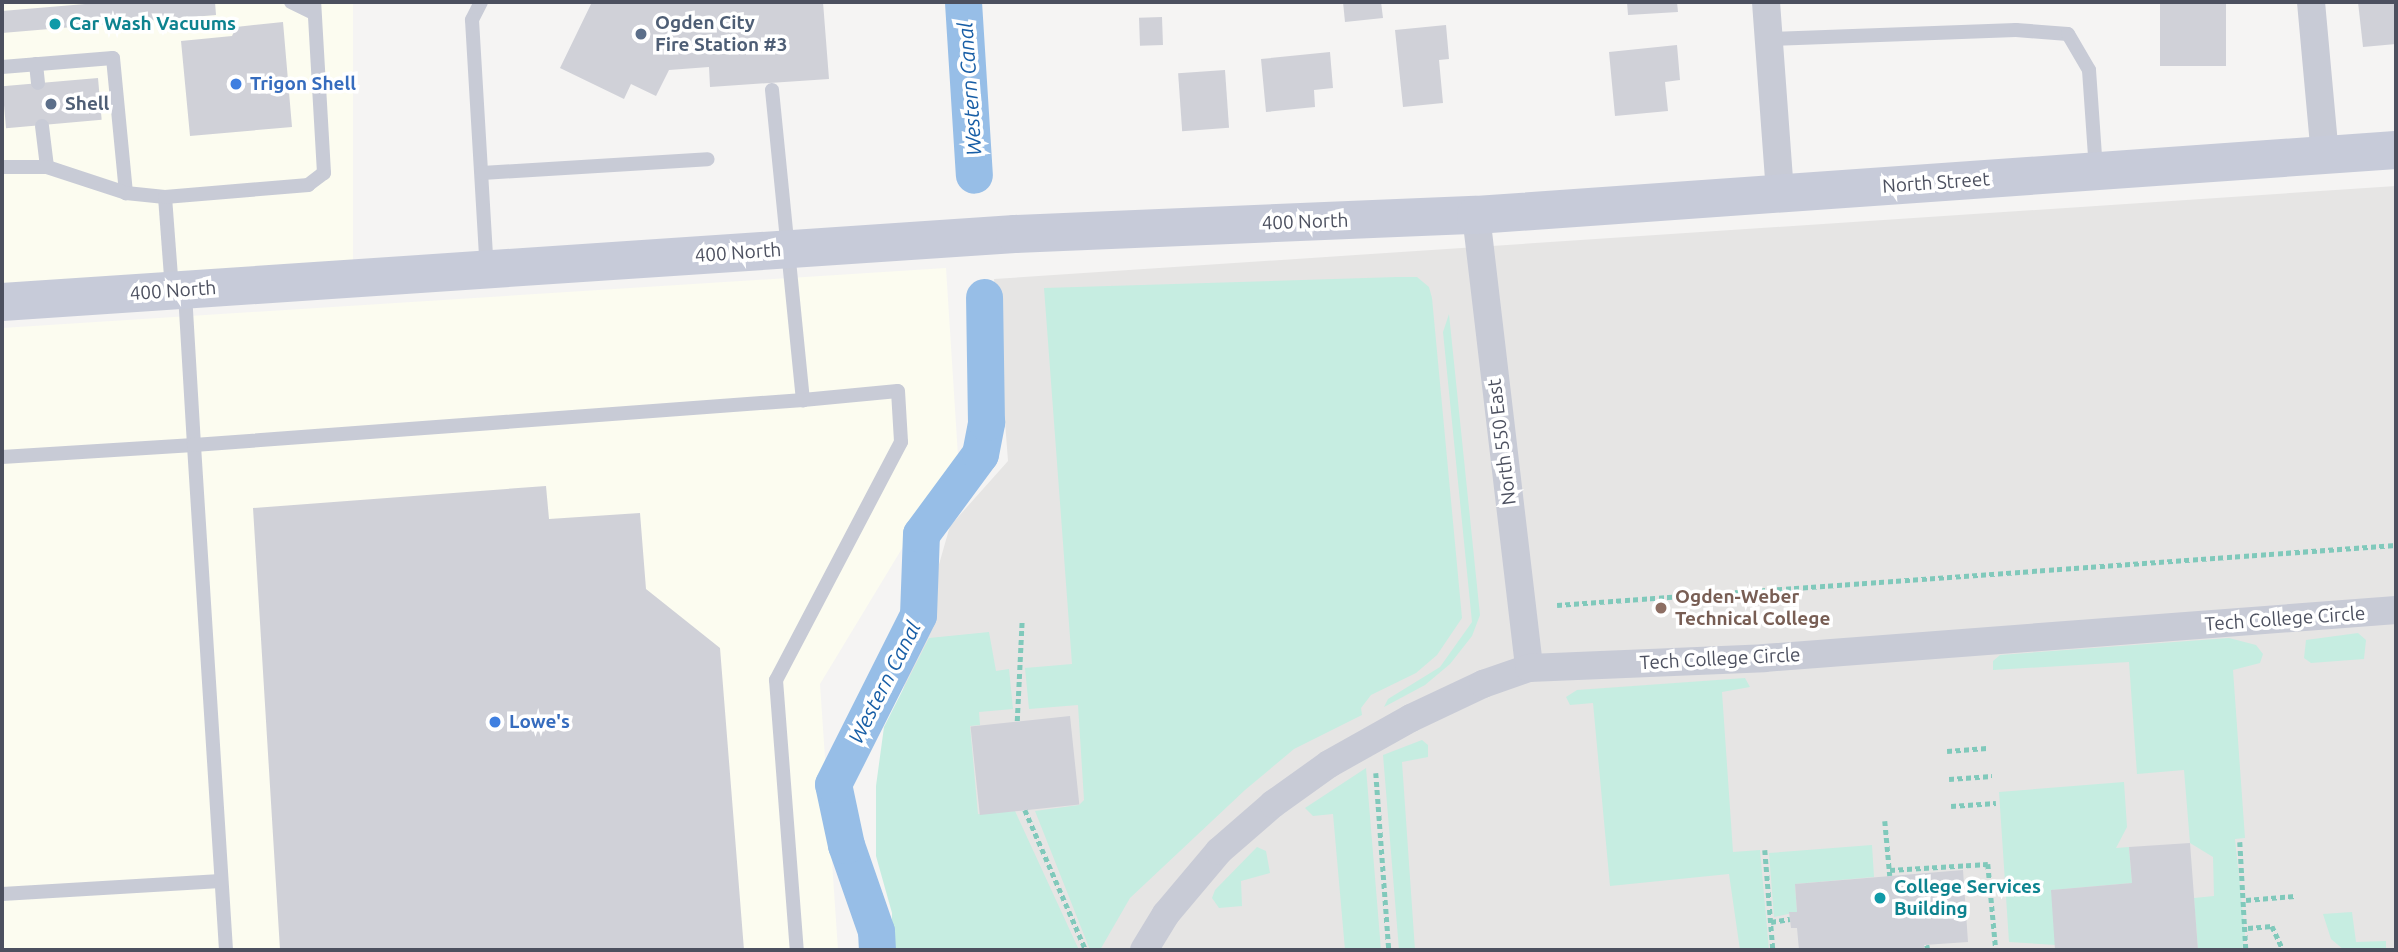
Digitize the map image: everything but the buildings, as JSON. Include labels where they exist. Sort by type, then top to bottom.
[{"type":"main road","name":"North Street","points":[[1476,215],[2396,150]]},
{"type":"main road","name":"400 North","points":[[2,302],[1015,234],[1476,215]]},
{"type":"street","points":[[1766,2],[1780,194]]},
{"type":"street","points":[[2311,2],[2325,155]]},
{"type":"street","name":"North 550 East","points":[[1476,215],[1529,668]]},
{"type":"street","name":"Tech College Circle","points":[[1144,950],[1166,914],[1219,851],[1273,804],[1329,764],[1411,718],[1483,684],[1529,668],[1778,657],[2396,610]]},
{"type":"lane","points":[[2,167],[47,167],[125,193],[165,197],[308,185],[324,173],[314,7],[291,2]]},
{"type":"lane","points":[[481,2],[472,20],[488,270]]},
{"type":"lane","points":[[1769,39],[2016,30],[2068,34],[2089,70],[2096,172]]},
{"type":"lane","points":[[2,67],[113,58],[125,193]]},
{"type":"lane","points":[[36,64],[38,83]]},
{"type":"lane","points":[[772,90],[803,400]]},
{"type":"lane","points":[[42,126],[47,167]]},
{"type":"lane","points":[[482,173],[708,159]]},
{"type":"lane","points":[[165,197],[194,445],[226,950]]},
{"type":"lane","points":[[2,457],[194,445],[898,391],[901,442],[776,680],[797,950]]},
{"type":"lane","points":[[2,894],[221,881]]},
{"type":"path","points":[[1557,605],[2396,545]]},
{"type":"path","points":[[1017,722],[1022,620]]},
{"type":"path","points":[[1947,751],[1987,748]]},
{"type":"path","points":[[1375,760],[1389,950]]},
{"type":"path","points":[[1949,779],[1992,776]]},
{"type":"path","points":[[1951,806],[1996,803]]},
{"type":"path","points":[[1025,810],[1086,950]]},
{"type":"path","points":[[1885,821],[1890,873],[1988,864],[1996,950]]},
{"type":"path","points":[[2241,842],[2248,928],[2246,950]]},
{"type":"path","points":[[1765,850],[1773,950]]},
{"type":"path","points":[[2246,900],[2295,896]]},
{"type":"path","points":[[1771,922],[1790,919]]},
{"type":"path","points":[[2248,928],[2272,926],[2283,950]]},
{"type":"shaded area","points":[[2,2],[353,2],[353,286],[2,286]]},
{"type":"shaded area","name":"Ogden-Weber Technical College","points":[[2396,186],[2396,950],[916,950],[903,690],[950,526],[1008,461],[994,279]]},
{"type":"shaded area","points":[[946,268],[958,456],[820,684],[838,950],[2,950],[2,328]]},
{"type":"green space","points":[[1417,277],[1429,287],[1432,298],[1462,618],[1437,655],[1416,673],[1371,695],[1361,708],[1362,715],[1294,749],[1245,790],[1130,898],[1100,950],[1090,950],[1035,811],[1079,805],[1084,800],[1078,705],[1029,709],[1025,668],[1072,664],[1044,288]]},
{"type":"green space","points":[[1449,314],[1480,615],[1472,636],[1450,664],[1425,685],[1384,707],[1388,699],[1440,667],[1472,622],[1443,332]]},
{"type":"green space","points":[[989,632],[996,671],[1009,669],[1013,709],[979,712],[980,725],[970,726],[978,814],[1015,811],[1079,950],[892,950],[892,913],[876,856],[876,786],[884,727],[929,638]]},
{"type":"green space","points":[[2358,633],[2366,640],[2364,659],[2311,663],[2304,658],[2306,640]]},
{"type":"green space","points":[[2229,638],[2256,645],[2263,654],[2260,663],[2233,670],[2245,838],[2235,839],[2245,934],[2242,950],[2198,950],[2194,898],[2214,896],[2213,857],[2190,843],[2184,770],[2137,774],[2129,662],[1993,670],[1993,661],[2000,655]]},
{"type":"green space","points":[[1745,678],[1750,687],[1722,692],[1733,852],[1760,850],[1769,950],[1740,950],[1729,874],[1610,886],[1593,703],[1570,705],[1566,697],[1577,690]]},
{"type":"green space","points":[[1422,740],[1428,745],[1428,757],[1402,762],[1415,950],[1399,950],[1383,755]]},
{"type":"green space","points":[[1366,768],[1381,950],[1345,950],[1333,814],[1313,816],[1305,808]]},
{"type":"green space","points":[[2124,782],[2127,827],[2116,848],[2129,847],[2132,883],[2052,890],[2056,945],[2009,942],[1999,792]]},
{"type":"green space","points":[[1872,845],[1874,877],[1795,884],[1797,912],[1774,917],[1769,853]]},
{"type":"green space","points":[[1257,847],[1266,851],[1270,873],[1241,881],[1242,906],[1219,908],[1212,898],[1215,890]]},
{"type":"green space","points":[[2352,912],[2356,942],[2386,941],[2386,950],[2344,950],[2331,939],[2323,914]]},
{"type":"waterway","name":"Western Canal","points":[[963,2],[974,175]]},
{"type":"waterway","name":"Western Canal","points":[[877,950],[876,931],[846,845],[833,784],[918,615],[921,534],[980,454],[986,422],[984,297]]},
{"type":"place","name":"Car Wash Vacuums","points":[[55,24]]},
{"type":"place","name":"Ogden City Fire Station #3","points":[[641,34]]},
{"type":"place","name":"Trigon Shell","points":[[236,84]]},
{"type":"place","name":"Shell","points":[[51,104]]},
{"type":"place","name":"Ogden-Weber Technical College","points":[[1661,608]]},
{"type":"place","name":"Lowe's","points":[[495,722]]},
{"type":"place","name":"College Services Building","points":[[1880,898]]}]
